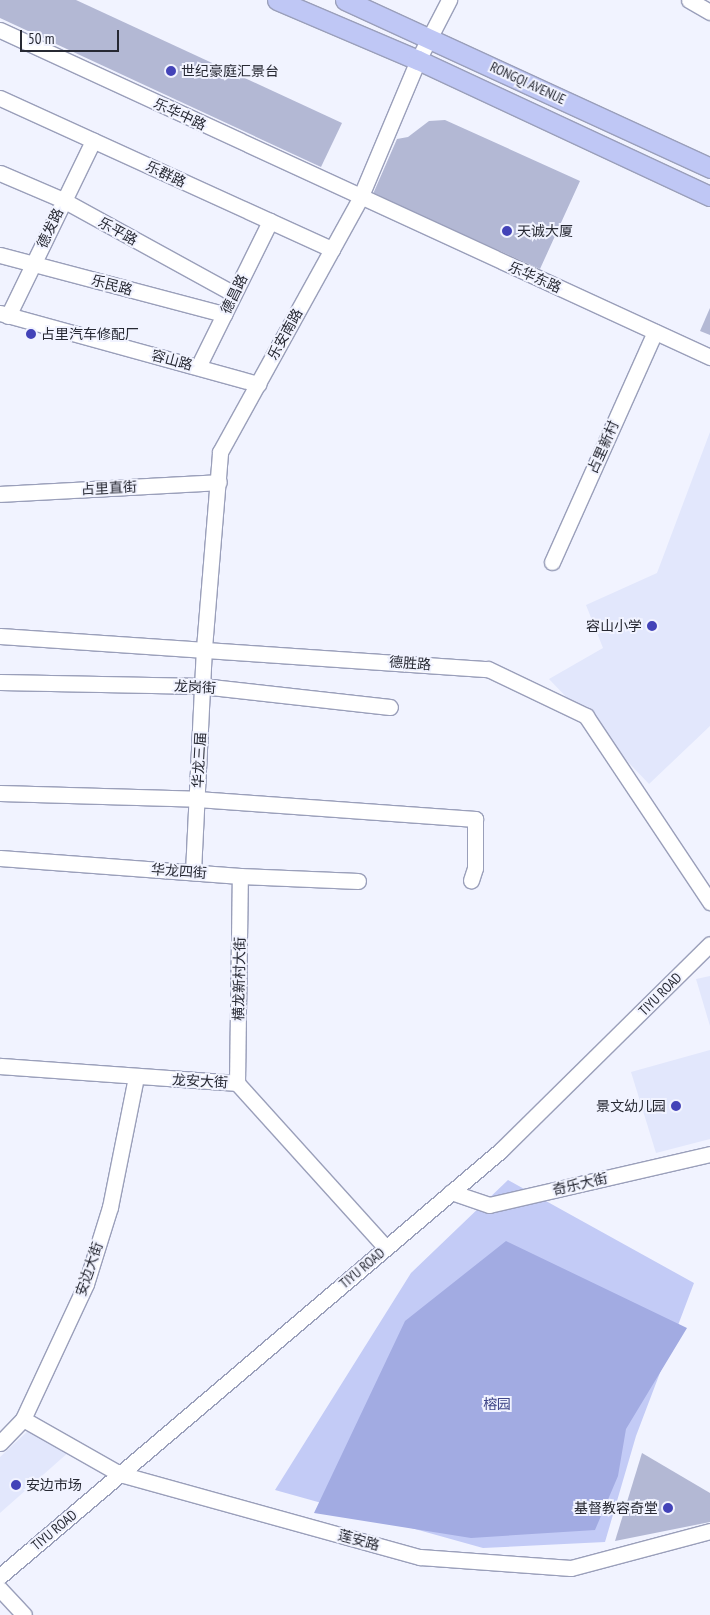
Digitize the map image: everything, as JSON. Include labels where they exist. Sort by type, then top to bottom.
[{"type":"main road","points":[[277,0],[418,60],[710,196]]},
{"type":"main road","name":"RONGQI AVENUE","points":[[345,0],[710,168]]},
{"type":"street","name":"乐安南路","points":[[204,648],[220,452],[360,198],[428,37],[449,0]]},
{"type":"street","points":[[689,0],[710,12]]},
{"type":"street","name":"乐华中路","points":[[0,30],[360,198]]},
{"type":"street","name":"乐群路","points":[[0,98],[332,249]]},
{"type":"street","name":"德发路","points":[[4,314],[93,141]]},
{"type":"street","name":"乐平路","points":[[0,174],[63,200],[234,294]]},
{"type":"street","name":"乐华东路","points":[[360,198],[710,357]]},
{"type":"street","name":"德昌路","points":[[198,367],[270,221]]},
{"type":"street","name":"乐民路","points":[[0,255],[224,314]]},
{"type":"street","name":"容山路","points":[[4,314],[258,384]]},
{"type":"street","name":"占里新村","points":[[552,562],[655,332]]},
{"type":"street","name":"占里直街","points":[[0,494],[219,482]]},
{"type":"street","name":"德胜路","points":[[0,636],[204,648],[488,669],[586,716],[710,902]]},
{"type":"street","name":"华龙三届","points":[[193,872],[204,648]]},
{"type":"street","name":"龙岗街","points":[[0,682],[202,686],[390,707]]},
{"type":"street","points":[[0,793],[197,799],[475,819],[475,868],[471,880]]},
{"type":"street","name":"华龙四街","points":[[0,858],[240,876],[358,881]]},
{"type":"street","name":"横龙新村大街","points":[[237,1083],[240,876]]},
{"type":"street","name":"TIYU ROAD","points":[[0,1576],[386,1248],[540,1113],[710,944]]},
{"type":"street","name":"龙安大街","points":[[0,1066],[237,1083],[386,1248]]},
{"type":"street","name":"安边大街","points":[[0,1443],[23,1419],[86,1284],[110,1207],[136,1077]]},
{"type":"street","name":"奇乐大街","points":[[451,1192],[489,1205],[710,1154]]},
{"type":"street","name":"莲安路","points":[[23,1419],[120,1474],[420,1557],[571,1568],[710,1531]]},
{"type":"street","points":[[0,1589],[24,1615]]},
{"type":"shaded area","name":"容山小学","points":[[710,432],[710,726],[649,784],[549,679],[603,648],[586,605],[657,573]]},
{"type":"shaded area","points":[[710,976],[710,1026],[696,979]]},
{"type":"shaded area","name":"景文幼儿园","points":[[710,1050],[710,1139],[656,1153],[631,1072]]},
{"type":"shaded area","name":"安边市场","points":[[30,1429],[70,1451],[0,1513],[0,1457]]},
{"type":"green space","name":"榕园","points":[[508,1180],[694,1283],[636,1436],[605,1542],[483,1548],[275,1490],[411,1273]]},
{"type":"green space","name":"榕园","points":[[506,1241],[687,1328],[626,1429],[618,1476],[595,1530],[471,1538],[314,1513],[405,1321]]},
{"type":"building","name":"世纪豪庭汇景台","points":[[0,0],[76,0],[342,123],[321,167],[0,18]]},
{"type":"building","name":"天诚大厦","points":[[445,120],[580,181],[540,269],[373,194],[397,139],[408,137],[429,121]]},
{"type":"building","points":[[710,308],[710,335],[700,331]]},
{"type":"building","name":"基督教容奇堂","points":[[642,1453],[710,1493],[710,1522],[615,1541]]},
{"type":"place","name":"世纪豪庭汇景台","points":[[171,71]]},
{"type":"place","name":"天诚大厦","points":[[507,231]]},
{"type":"place","name":"占里汽车修配厂","points":[[31,334]]},
{"type":"place","name":"容山小学","points":[[652,626]]},
{"type":"place","name":"景文幼儿园","points":[[676,1106]]},
{"type":"place","name":"安边市场","points":[[16,1485]]},
{"type":"place","name":"基督教容奇堂","points":[[668,1508]]}]
